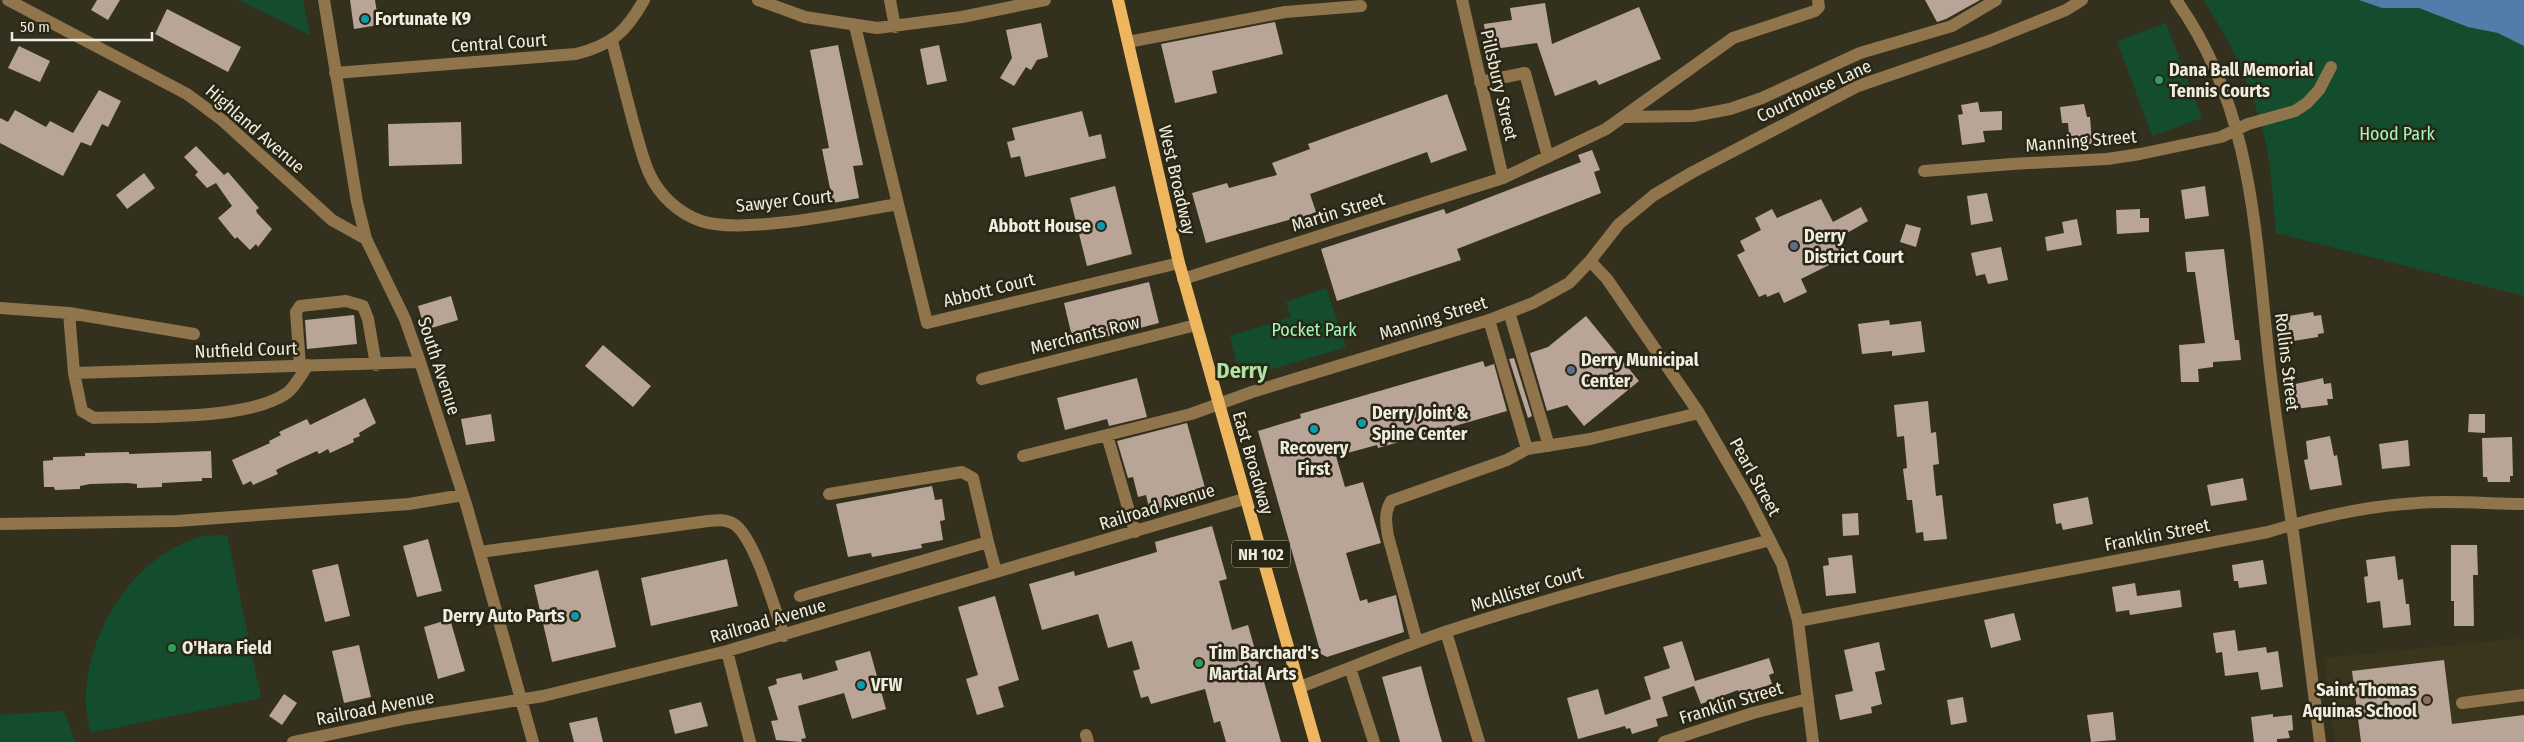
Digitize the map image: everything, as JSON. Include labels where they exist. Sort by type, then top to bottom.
[{"type":"main road","name":"West Broadway","points":[[1118,0],[1179,263],[1208,366]]},
{"type":"main road","name":"East Broadway","points":[[1208,366],[1314,742]]},
{"type":"street","name":"Highland Avenue","points":[[8,0],[187,94],[222,120],[332,220],[366,239]]},
{"type":"street","name":"South Avenue","points":[[324,0],[357,202],[366,239],[405,319],[420,362],[480,552],[533,742]]},
{"type":"street","name":"Central Court","points":[[335,73],[551,57],[595,49],[612,41],[626,28],[644,0]]},
{"type":"street","points":[[758,0],[805,17],[855,26],[895,27],[1045,0]]},
{"type":"street","points":[[890,0],[895,27]]},
{"type":"street","name":"Pillsbury Street","points":[[1462,0],[1503,178]]},
{"type":"street","points":[[1624,117],[1693,116],[1730,109],[1762,98],[1860,53],[1952,26],[1996,0]]},
{"type":"street","name":"Courthouse Lane","points":[[1590,261],[1619,224],[1654,195],[1729,152],[1858,86],[2011,33],[2066,10],[2082,0]]},
{"type":"street","name":"Rollins Street","points":[[2176,0],[2211,59],[2238,129],[2252,199],[2263,319],[2320,742]]},
{"type":"street","name":"Martin Street","points":[[1183,279],[1503,178],[1591,137],[1624,117],[1732,38],[1814,11],[1819,3]]},
{"type":"street","points":[[1128,42],[1285,12],[1361,6]]},
{"type":"street","points":[[855,26],[898,204]]},
{"type":"street","name":"Sawyer Court","points":[[612,41],[649,174],[660,192],[673,205],[688,214],[702,221],[742,225],[898,204]]},
{"type":"street","name":"Manning Street","points":[[1924,171],[2107,159],[2221,137],[2238,129],[2295,110],[2307,103],[2319,90],[2331,67]]},
{"type":"street","points":[[1480,82],[1524,73],[1548,157]]},
{"type":"street","name":"Abbott Court","points":[[898,204],[927,323],[1179,263]]},
{"type":"street","name":"Manning Street","points":[[1023,456],[1191,414],[1489,320],[1533,302],[1568,283],[1590,261]]},
{"type":"street","name":"Pearl Street","points":[[1590,261],[1607,279],[1699,412],[1750,501],[1782,564],[1798,621],[1812,742]]},
{"type":"street","points":[[69,313],[74,373],[82,411],[94,418],[227,413],[288,393],[304,365],[296,312],[300,306],[346,301],[356,302],[363,306],[368,319],[376,365]]},
{"type":"street","points":[[0,308],[69,313],[194,334]]},
{"type":"street","points":[[1509,312],[1549,446]]},
{"type":"street","points":[[1489,320],[1527,449]]},
{"type":"street","name":"Merchants Row","points":[[982,379],[1196,326]]},
{"type":"street","name":"Nutfield Court","points":[[74,373],[304,365],[376,365],[420,362]]},
{"type":"street","points":[[1416,642],[1388,536],[1386,520],[1390,501],[1507,460],[1527,449],[1590,439],[1699,412]]},
{"type":"street","points":[[1107,435],[1135,532]]},
{"type":"street","points":[[829,494],[962,472],[968,474],[973,478],[996,572]]},
{"type":"street","points":[[0,524],[177,521],[409,504],[463,495]]},
{"type":"street","name":"Railroad Avenue","points":[[293,742],[408,718],[543,696],[727,651],[784,636],[1244,499]]},
{"type":"street","name":"Franklin Street","points":[[1798,621],[2268,532],[2349,511],[2418,503],[2524,504]]},
{"type":"street","points":[[480,552],[708,521],[721,520],[732,523],[742,530],[750,546],[784,636]]},
{"type":"street","name":"McAllister Court","points":[[1300,687],[1416,642],[1564,595],[1770,540]]},
{"type":"street","points":[[800,596],[988,542]]},
{"type":"street","points":[[1446,632],[1479,742]]},
{"type":"street","points":[[727,651],[750,742]]},
{"type":"street","points":[[1350,668],[1374,742]]},
{"type":"street","points":[[2462,703],[2524,695]]},
{"type":"street","name":"Franklin Street","points":[[1664,742],[1753,713],[1808,699]]},
{"type":"shaded area","name":"Saint Thomas Aquinas School","points":[[2524,638],[2524,742],[2335,742],[2324,658]]},
{"type":"green space","points":[[239,0],[303,0],[310,35]]},
{"type":"green space","name":"Hood Park","points":[[2203,0],[2398,0],[2499,32],[2524,45],[2524,296],[2276,233],[2269,159],[2257,109],[2234,52]]},
{"type":"green space","name":"Dana Ball Memorial Tennis Courts","points":[[2166,23],[2202,118],[2152,136],[2117,41]]},
{"type":"green space","name":"Pocket Park","points":[[1326,288],[1346,347],[1240,379],[1230,336],[1291,317],[1286,302]]},
{"type":"green space","name":"O'Hara Field","points":[[227,535],[261,698],[90,733],[86,700],[89,670],[96,645],[106,621],[119,598],[155,560],[176,547],[200,537]]},
{"type":"green space","points":[[64,711],[75,742],[0,742],[0,715]]},
{"type":"water","points":[[2359,0],[2524,0],[2524,46],[2498,33],[2468,27],[2419,8],[2382,8]]},
{"type":"building","points":[[97,0],[120,0],[108,20],[91,10]]},
{"type":"building","name":"Fortunate K9","points":[[350,0],[375,0],[379,25],[354,29]]},
{"type":"building","points":[[1925,0],[1980,0],[1937,22]]},
{"type":"building","points":[[1545,3],[1552,44],[1639,7],[1661,59],[1599,85],[1596,80],[1555,96],[1537,43],[1487,50],[1484,24],[1512,20],[1510,8]]},
{"type":"building","points":[[167,9],[241,47],[228,72],[155,34]]},
{"type":"building","points":[[1275,22],[1283,54],[1212,71],[1217,93],[1175,103],[1161,44]]},
{"type":"building","points":[[1041,23],[1048,57],[1037,60],[1031,70],[1026,67],[1014,86],[1000,78],[1012,58],[1006,30]]},
{"type":"building","points":[[838,45],[863,165],[853,166],[859,198],[833,203],[822,149],[829,148],[810,50]]},
{"type":"building","points":[[939,45],[947,81],[927,85],[920,49]]},
{"type":"building","points":[[19,46],[50,61],[40,82],[8,68]]},
{"type":"building","points":[[99,90],[121,101],[108,127],[102,124],[91,146],[81,142],[63,176],[0,143],[0,118],[8,122],[15,110],[46,127],[50,121],[73,133]]},
{"type":"building","points":[[1447,94],[1467,150],[1431,163],[1427,152],[1310,194],[1316,212],[1293,221],[1292,219],[1206,243],[1192,193],[1227,183],[1229,188],[1277,175],[1272,163],[1310,149],[1308,144]]},
{"type":"building","points":[[1978,102],[1980,112],[2002,111],[2002,130],[1983,131],[1985,142],[1962,145],[1958,115],[1963,114],[1961,105]]},
{"type":"building","points":[[2084,104],[2087,117],[2090,117],[2092,144],[2070,146],[2068,123],[2062,123],[2060,107]]},
{"type":"building","points":[[1082,111],[1089,137],[1101,134],[1106,158],[1025,177],[1020,156],[1011,158],[1007,142],[1015,140],[1012,128]]},
{"type":"building","points":[[461,122],[462,164],[389,166],[388,124]]},
{"type":"building","points":[[196,146],[224,175],[228,172],[259,208],[256,210],[257,213],[272,229],[258,247],[256,244],[250,250],[237,237],[235,239],[218,218],[232,206],[216,183],[207,188],[195,175],[198,172],[184,157]]},
{"type":"building","points":[[1592,150],[1600,170],[1594,172],[1601,193],[1457,249],[1461,260],[1337,301],[1321,249],[1444,209],[1446,214],[1581,162],[1578,155]]},
{"type":"building","points":[[144,173],[155,188],[127,209],[116,195]]},
{"type":"building","name":"Abbott House","points":[[1115,186],[1132,254],[1087,266],[1070,198]]},
{"type":"building","points":[[2205,186],[2209,216],[2185,219],[2181,190]]},
{"type":"building","points":[[1987,193],[1993,221],[1971,225],[1967,196]]},
{"type":"building","name":"Derry District Court","points":[[1821,199],[1833,222],[1861,207],[1868,221],[1840,237],[1849,255],[1801,279],[1807,292],[1784,303],[1779,292],[1767,297],[1766,294],[1759,297],[1737,255],[1745,251],[1740,241],[1761,230],[1755,218],[1772,209],[1777,218]]},
{"type":"building","points":[[2140,209],[2140,218],[2149,218],[2149,232],[2117,234],[2116,210]]},
{"type":"building","points":[[2077,219],[2082,245],[2047,251],[2045,237],[2064,233],[2062,222]]},
{"type":"building","points":[[1906,224],[1921,228],[1916,247],[1900,242]]},
{"type":"building","points":[[2001,247],[2008,280],[1988,284],[1985,274],[1976,276],[1971,253]]},
{"type":"building","points":[[2224,249],[2235,340],[2239,340],[2241,360],[2213,362],[2213,367],[2198,369],[2199,382],[2181,382],[2179,345],[2205,343],[2195,272],[2187,272],[2185,252]]},
{"type":"building","points":[[1149,282],[1159,323],[1074,345],[1064,303]]},
{"type":"building","points":[[451,296],[458,320],[425,330],[418,306]]},
{"type":"building","points":[[2313,312],[2314,316],[2321,315],[2324,333],[2318,334],[2318,337],[2287,342],[2283,317]]},
{"type":"building","points":[[354,315],[357,344],[307,349],[305,320]]},
{"type":"building","name":"Derry Municipal Center","points":[[1586,316],[1639,381],[1584,426],[1567,405],[1547,411],[1530,353],[1548,347]]},
{"type":"building","points":[[1889,320],[1890,325],[1921,321],[1925,352],[1892,356],[1892,351],[1862,354],[1858,324]]},
{"type":"building","points":[[603,345],[651,386],[633,407],[585,366]]},
{"type":"building","points":[[1514,358],[1532,416],[1528,418],[1509,359]]},
{"type":"building","points":[[1483,361],[1485,367],[1494,364],[1507,411],[1378,448],[1377,445],[1336,456],[1345,487],[1363,482],[1381,543],[1346,553],[1360,601],[1367,599],[1368,603],[1396,595],[1404,632],[1327,657],[1321,654],[1258,431],[1301,418],[1300,414]]},
{"type":"building","points":[[1137,378],[1147,417],[1109,426],[1107,419],[1065,430],[1057,398]]},
{"type":"building","points":[[2323,378],[2324,384],[2331,383],[2333,399],[2327,399],[2328,405],[2294,409],[2291,385]]},
{"type":"building","points":[[365,398],[376,423],[359,433],[360,436],[353,439],[354,442],[330,453],[328,449],[319,454],[317,451],[276,470],[278,474],[253,485],[251,481],[243,485],[232,460],[270,443],[269,441],[281,435],[279,432],[307,419],[310,425]]},
{"type":"building","points":[[1928,401],[1931,433],[1936,432],[1939,464],[1933,465],[1936,496],[1942,495],[1947,539],[1924,541],[1923,532],[1916,533],[1912,500],[1907,500],[1903,469],[1907,468],[1904,436],[1897,437],[1894,405]]},
{"type":"building","points":[[491,414],[495,441],[466,445],[461,419]]},
{"type":"building","points":[[2469,414],[2485,414],[2485,433],[2468,432]]},
{"type":"building","points":[[1187,423],[1207,495],[1150,511],[1146,495],[1138,497],[1133,477],[1128,478],[1117,441]]},
{"type":"building","points":[[2330,436],[2334,456],[2337,455],[2342,485],[2310,490],[2304,460],[2308,459],[2306,441]]},
{"type":"building","points":[[2512,437],[2513,476],[2510,476],[2510,482],[2488,482],[2487,477],[2483,477],[2482,438]]},
{"type":"building","points":[[2408,440],[2410,466],[2382,469],[2379,444]]},
{"type":"building","points":[[211,451],[212,478],[202,478],[202,481],[162,483],[162,487],[137,488],[137,484],[127,483],[90,484],[80,486],[80,489],[55,490],[54,487],[44,487],[43,461],[53,460],[53,457],[85,456],[85,453],[129,452],[129,454]]},
{"type":"building","points":[[2243,478],[2247,500],[2211,506],[2207,485]]},
{"type":"building","points":[[932,486],[935,500],[942,499],[945,520],[940,521],[943,540],[921,544],[922,548],[872,557],[871,553],[848,557],[836,504]]},
{"type":"building","points":[[2088,497],[2093,524],[2063,530],[2061,523],[2056,524],[2053,504]]},
{"type":"building","points":[[1858,513],[1859,535],[1843,536],[1842,514]]},
{"type":"building","points":[[1212,526],[1227,579],[1219,581],[1232,630],[1248,625],[1281,742],[1226,742],[1220,721],[1214,723],[1205,689],[1151,704],[1148,696],[1141,698],[1133,671],[1140,669],[1132,641],[1108,648],[1098,614],[1042,630],[1029,584],[1074,571],[1075,576],[1157,552],[1155,542]]},
{"type":"building","points":[[428,539],[442,591],[417,597],[403,546]]},
{"type":"building","points":[[2451,545],[2477,545],[2478,575],[2473,575],[2474,626],[2454,626],[2454,601],[2451,601]]},
{"type":"building","points":[[1852,555],[1856,593],[1826,596],[1823,566],[1829,565],[1828,558]]},
{"type":"building","points":[[2395,556],[2398,580],[2403,579],[2406,604],[2409,604],[2411,625],[2383,628],[2380,601],[2367,603],[2364,577],[2368,576],[2366,560]]},
{"type":"building","points":[[727,559],[738,606],[651,626],[641,578]]},
{"type":"building","points":[[2263,560],[2267,584],[2239,588],[2238,581],[2234,581],[2232,565]]},
{"type":"building","points":[[338,564],[350,616],[325,622],[312,570]]},
{"type":"building","name":"Derry Auto Parts","points":[[598,570],[616,647],[552,662],[534,585]]},
{"type":"building","points":[[2135,583],[2137,596],[2180,590],[2182,607],[2130,615],[2129,610],[2116,612],[2112,587]]},
{"type":"building","points":[[995,596],[1019,680],[998,687],[1004,707],[977,715],[966,679],[978,675],[958,607]]},
{"type":"building","points":[[2014,613],[2021,640],[1991,648],[1984,620]]},
{"type":"building","points":[[450,619],[465,671],[438,679],[424,627]]},
{"type":"building","points":[[2235,630],[2238,651],[2266,647],[2267,653],[2278,651],[2283,687],[2261,690],[2258,672],[2225,676],[2222,652],[2216,653],[2213,633]]},
{"type":"building","points":[[1682,641],[1695,681],[1769,658],[1774,673],[1769,675],[1772,684],[1740,695],[1738,690],[1701,704],[1694,686],[1662,697],[1668,716],[1656,719],[1658,726],[1632,734],[1630,728],[1626,729],[1625,726],[1578,739],[1567,698],[1598,689],[1605,715],[1651,699],[1644,677],[1670,668],[1663,647]]},
{"type":"building","points":[[1879,642],[1885,670],[1875,672],[1882,704],[1871,707],[1872,713],[1840,720],[1835,695],[1853,691],[1844,650]]},
{"type":"building","points":[[359,645],[371,697],[344,703],[332,651]]},
{"type":"building","points":[[870,651],[886,709],[852,719],[844,693],[798,706],[806,738],[801,739],[802,742],[776,740],[771,721],[778,720],[768,687],[777,684],[776,679],[801,673],[803,680],[838,670],[835,661]]},
{"type":"building","points":[[2444,660],[2452,724],[2524,715],[2524,742],[2361,742],[2352,671]]},
{"type":"building","points":[[1421,666],[1442,742],[1400,742],[1382,677]]},
{"type":"building","points":[[284,694],[297,703],[282,725],[269,716]]},
{"type":"building","points":[[1963,697],[1967,722],[1951,725],[1947,700]]},
{"type":"building","points":[[701,702],[708,726],[675,734],[669,710]]},
{"type":"building","points":[[2113,712],[2116,740],[2091,742],[2087,715]]},
{"type":"building","points":[[2273,714],[2273,717],[2292,715],[2293,730],[2288,731],[2290,738],[2277,739],[2277,742],[2254,742],[2251,717]]},
{"type":"building","points":[[597,717],[603,742],[574,742],[569,723]]},
{"type":"place","name":"Fortunate K9","points":[[365,19]]},
{"type":"place","name":"Dana Ball Memorial Tennis Courts","points":[[2159,80]]},
{"type":"place","name":"Abbott House","points":[[1101,226]]},
{"type":"place","name":"Derry District Court","points":[[1794,246]]},
{"type":"place","name":"Derry Municipal Center","points":[[1571,370]]},
{"type":"place","name":"Derry Joint & Spine Center","points":[[1362,423]]},
{"type":"place","name":"Recovery First","points":[[1314,429]]},
{"type":"place","name":"Derry Auto Parts","points":[[575,616]]},
{"type":"place","name":"O'Hara Field","points":[[172,648]]},
{"type":"place","name":"Tim Barchard's Martial Arts","points":[[1199,663]]},
{"type":"place","name":"VFW","points":[[861,685]]},
{"type":"place","name":"Saint Thomas Aquinas School","points":[[2427,700]]},
{"type":"district","name":"Derry","points":[[1242,370]]}]
